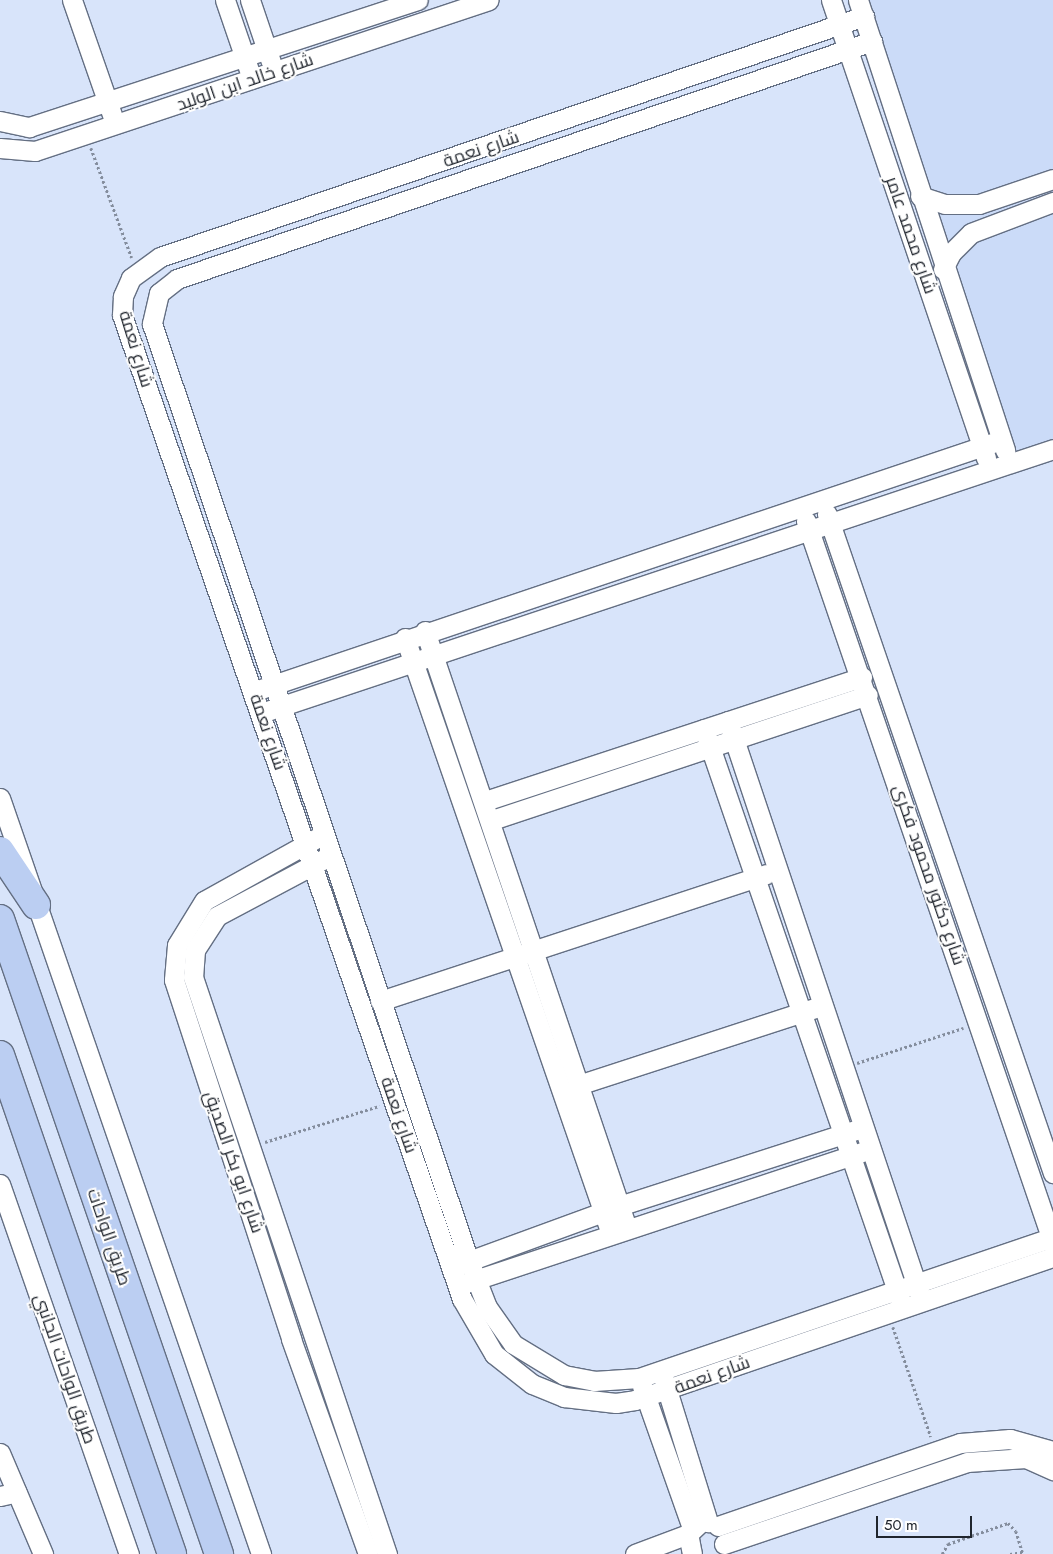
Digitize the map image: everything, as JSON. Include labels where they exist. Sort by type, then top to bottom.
[{"type":"highway","points":[[0,851],[36,905]]},
{"type":"highway","name":"طريق الواحات","points":[[0,919],[219,1554]]},
{"type":"highway","points":[[0,1055],[172,1554]]},
{"type":"street","points":[[72,0],[115,126]]},
{"type":"street","points":[[226,0],[252,80]]},
{"type":"street","points":[[250,0],[274,72]]},
{"type":"street","name":"شارع خالد ابن الوليد","points":[[0,121],[29,127],[108,104],[418,0]]},
{"type":"street","name":"شارع خالد ابن الوليد","points":[[0,148],[36,151],[489,0]]},
{"type":"street","name":"شارع محمد عامر","points":[[831,0],[990,471]]},
{"type":"street","name":"شارع محمد عامر","points":[[861,8],[943,269],[1009,464]]},
{"type":"street","name":"شارع نعمة","points":[[263,689],[125,324],[123,296],[137,271],[160,257],[501,142],[839,24],[861,8]]},
{"type":"street","name":"شارع نعمة","points":[[872,41],[224,261],[164,287],[155,300],[152,324],[263,689],[322,860],[395,1101],[454,1277],[484,1341],[532,1384],[581,1401],[616,1403],[646,1398],[896,1304],[1052,1239]]},
{"type":"street","points":[[501,142],[508,165]]},
{"type":"street","points":[[920,196],[951,204],[979,204],[1053,179]]},
{"type":"street","points":[[943,269],[957,245],[971,233],[1053,202]]},
{"type":"street","points":[[217,238],[224,261]]},
{"type":"street","points":[[263,689],[425,631],[801,508],[1001,440]]},
{"type":"street","points":[[270,710],[415,665],[831,526],[1053,449]]},
{"type":"street","name":"شارع دكتور محمود فكرى","points":[[823,500],[1053,1173]]},
{"type":"street","name":"شارع دكتور محمود فكرى","points":[[801,508],[865,686],[1052,1239]]},
{"type":"street","points":[[425,631],[492,820],[578,1085],[611,1209]]},
{"type":"street","points":[[405,638],[513,955],[619,1231]]},
{"type":"street","points":[[485,801],[728,721],[865,686]]},
{"type":"street","points":[[492,820],[734,739],[865,686]]},
{"type":"street","points":[[728,721],[919,1293]]},
{"type":"street","points":[[704,729],[844,1134],[896,1304]]},
{"type":"street","points":[[0,798],[261,1554]]},
{"type":"street","name":"شارع ابو بكر الصديق","points":[[315,839],[204,901],[177,945],[174,980],[291,1339],[368,1554]]},
{"type":"street","points":[[922,856],[942,847]]},
{"type":"street","name":"شارع نعمة","points":[[322,860],[380,1001],[476,1279],[502,1332],[536,1362],[579,1379],[640,1378],[896,1304]]},
{"type":"street","name":"شارع ابو بكر الصديق","points":[[322,860],[217,916],[195,950],[196,991],[387,1554]]},
{"type":"street","points":[[380,1001],[533,948],[778,870]]},
{"type":"street","points":[[578,1085],[823,1005]]},
{"type":"street","points":[[454,1277],[469,1261],[611,1209],[864,1127]]},
{"type":"street","points":[[454,1277],[476,1279],[871,1149]]},
{"type":"street","name":"طريق الواحات الجانبي","points":[[0,1184],[6,1211],[129,1554]]},
{"type":"street","name":"شارع نعمة","points":[[919,1293],[1053,1257]]},
{"type":"street","points":[[661,1372],[668,1390],[702,1528],[692,1554]]},
{"type":"street","points":[[640,1378],[646,1398],[702,1528],[721,1551],[967,1462],[1026,1458],[1053,1470]]},
{"type":"street","points":[[634,1554],[702,1528],[935,1450],[998,1438],[1023,1440],[1053,1450]]},
{"type":"street","points":[[0,1453],[9,1494],[43,1554]]},
{"type":"path","points":[[87,135],[137,271]]},
{"type":"path","points":[[844,1068],[978,1023]]},
{"type":"path","points":[[249,1148],[395,1101]]},
{"type":"path","points":[[896,1304],[935,1450]]},
{"type":"path","points":[[942,1554],[948,1544],[1008,1524],[1022,1553],[1010,1554]]},
{"type":"shaded area","points":[[846,0],[1053,0],[1053,442],[1000,460]]}]
